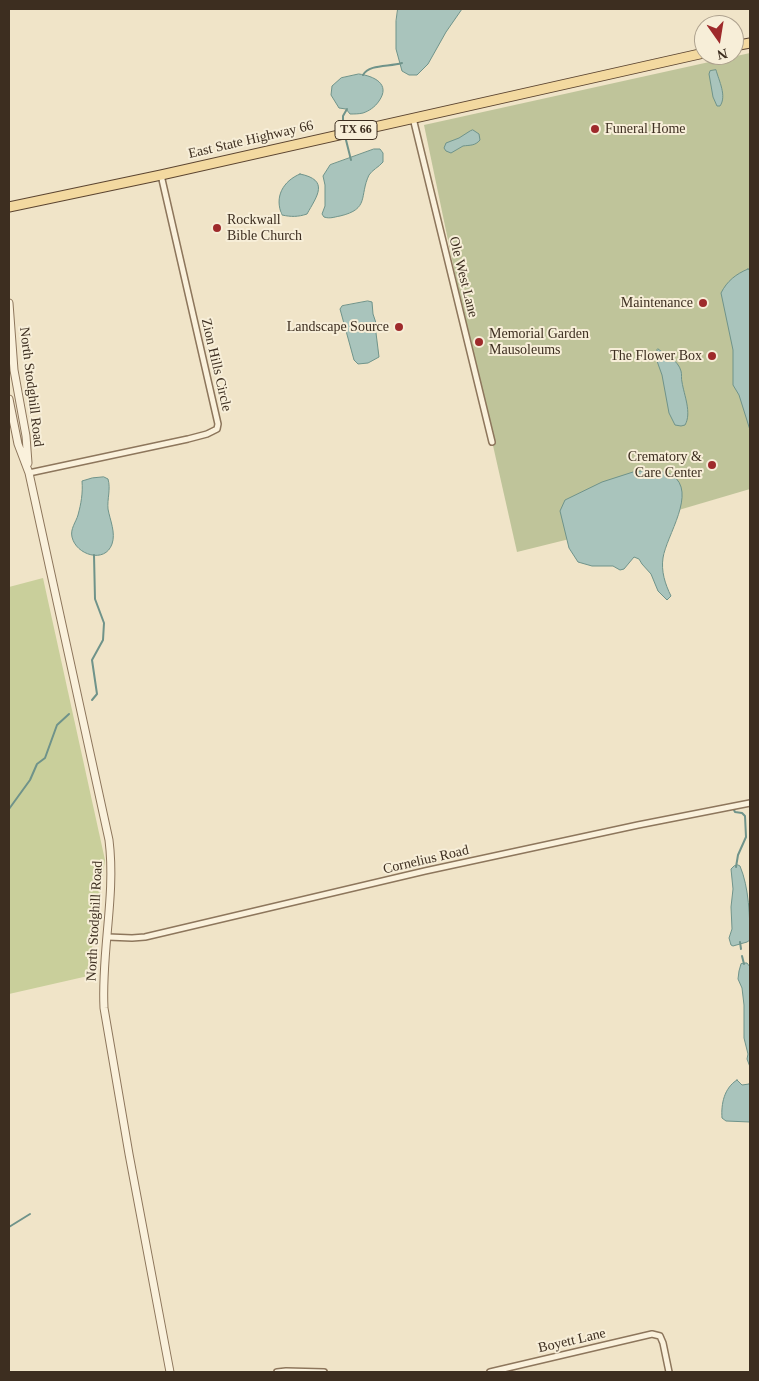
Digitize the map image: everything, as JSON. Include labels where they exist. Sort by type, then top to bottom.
[{"type":"main road","name":"East State Highway 66","points":[[9,207],[161,175],[694,55]]},
{"type":"street","name":"Ole West Lane","points":[[413,117],[492,442]]},
{"type":"street","name":"Zion Hills Circle","points":[[29,473],[188,439],[217,429],[218,424],[161,175]]},
{"type":"street","name":"North Stodghill Road","points":[[9,303],[14,370],[26,436],[29,473],[111,850],[104,1008],[170,1372]]},
{"type":"street","name":"North Stodghill Road","points":[[9,399],[18,444],[29,473]]},
{"type":"street","name":"Cornelius Road","points":[[108,937],[145,937],[433,870],[638,825],[750,803]]},
{"type":"street","name":"Boyett Lane","points":[[490,1372],[652,1334],[660,1336],[669,1372]]},
{"type":"street","points":[[277,1372],[324,1372]]},
{"type":"green space","points":[[750,53],[750,489],[638,522],[517,552],[464,317],[424,125],[696,65],[744,65],[744,54]]},
{"type":"green space","points":[[43,578],[105,860],[88,976],[9,994],[9,587]]},
{"type":"water","points":[[398,9],[462,9],[446,32],[428,64],[417,75],[409,75],[402,71],[396,49]]},
{"type":"water","points":[[716,70],[723,93],[720,106],[717,106],[713,97],[709,74],[710,71]]},
{"type":"water","points":[[359,74],[379,82],[383,90],[382,95],[370,110],[350,114],[346,109],[339,108],[331,95],[332,86],[341,78]]},
{"type":"water","points":[[473,130],[479,134],[480,140],[478,142],[463,146],[451,153],[446,151],[444,148],[446,143]]},
{"type":"water","points":[[374,149],[380,149],[383,153],[383,162],[369,175],[360,205],[356,210],[340,216],[324,217],[322,214],[325,206],[323,176],[330,165]]},
{"type":"water","points":[[300,174],[315,180],[318,185],[317,195],[307,214],[301,216],[282,215],[279,202],[282,190],[289,181]]},
{"type":"water","points":[[748,269],[750,270],[750,430],[739,395],[733,385],[733,350],[721,293],[732,278]]},
{"type":"water","points":[[368,301],[372,302],[377,326],[379,357],[368,363],[358,364],[354,360],[340,309],[342,306]]},
{"type":"water","points":[[658,349],[675,361],[681,371],[688,410],[685,425],[675,425],[669,413],[662,375],[657,361]]},
{"type":"water","points":[[653,470],[672,475],[679,483],[682,492],[678,515],[663,558],[664,577],[671,596],[667,600],[658,591],[651,574],[639,559],[634,557],[624,569],[620,570],[613,566],[592,566],[578,562],[569,548],[560,511],[565,500],[602,482],[633,472]]},
{"type":"water","points":[[104,477],[108,479],[109,483],[108,509],[113,540],[108,550],[103,554],[91,555],[79,548],[75,543],[72,531],[80,507],[82,481]]},
{"type":"water","points":[[738,865],[743,874],[747,893],[750,940],[733,946],[729,938],[732,929],[731,907],[733,889],[731,869]]},
{"type":"water","points":[[747,963],[750,967],[750,1067],[744,1038],[742,988],[738,979],[741,964]]},
{"type":"water","points":[[737,1080],[742,1085],[749,1084],[750,1082],[750,1122],[726,1121],[722,1118],[724,1097],[729,1087]]},
{"type":"waterway","points":[[363,75],[366,71],[375,67],[402,63]]},
{"type":"waterway","points":[[343,125],[343,116],[347,109]]},
{"type":"waterway","points":[[346,140],[351,160]]},
{"type":"waterway","points":[[92,700],[97,694],[92,660],[103,640],[104,623],[95,599],[94,555]]},
{"type":"waterway","points":[[9,809],[30,780],[37,764],[45,758],[57,725],[69,714]]},
{"type":"waterway","points":[[734,810],[745,816],[746,837],[738,855],[736,867]]},
{"type":"waterway","points":[[740,942],[741,949]]},
{"type":"waterway","points":[[742,956],[744,964]]},
{"type":"waterway","points":[[9,1227],[30,1214]]},
{"type":"place","name":"Funeral Home","points":[[595,129]]},
{"type":"place","name":"Rockwall Bible Church","points":[[217,228]]},
{"type":"place","name":"Maintenance","points":[[703,303]]},
{"type":"place","name":"Landscape Source","points":[[399,327]]},
{"type":"place","name":"Memorial Garden Mausoleums","points":[[479,342]]},
{"type":"place","name":"The Flower Box","points":[[712,356]]},
{"type":"place","name":"Crematory & Care Center","points":[[712,465]]}]
